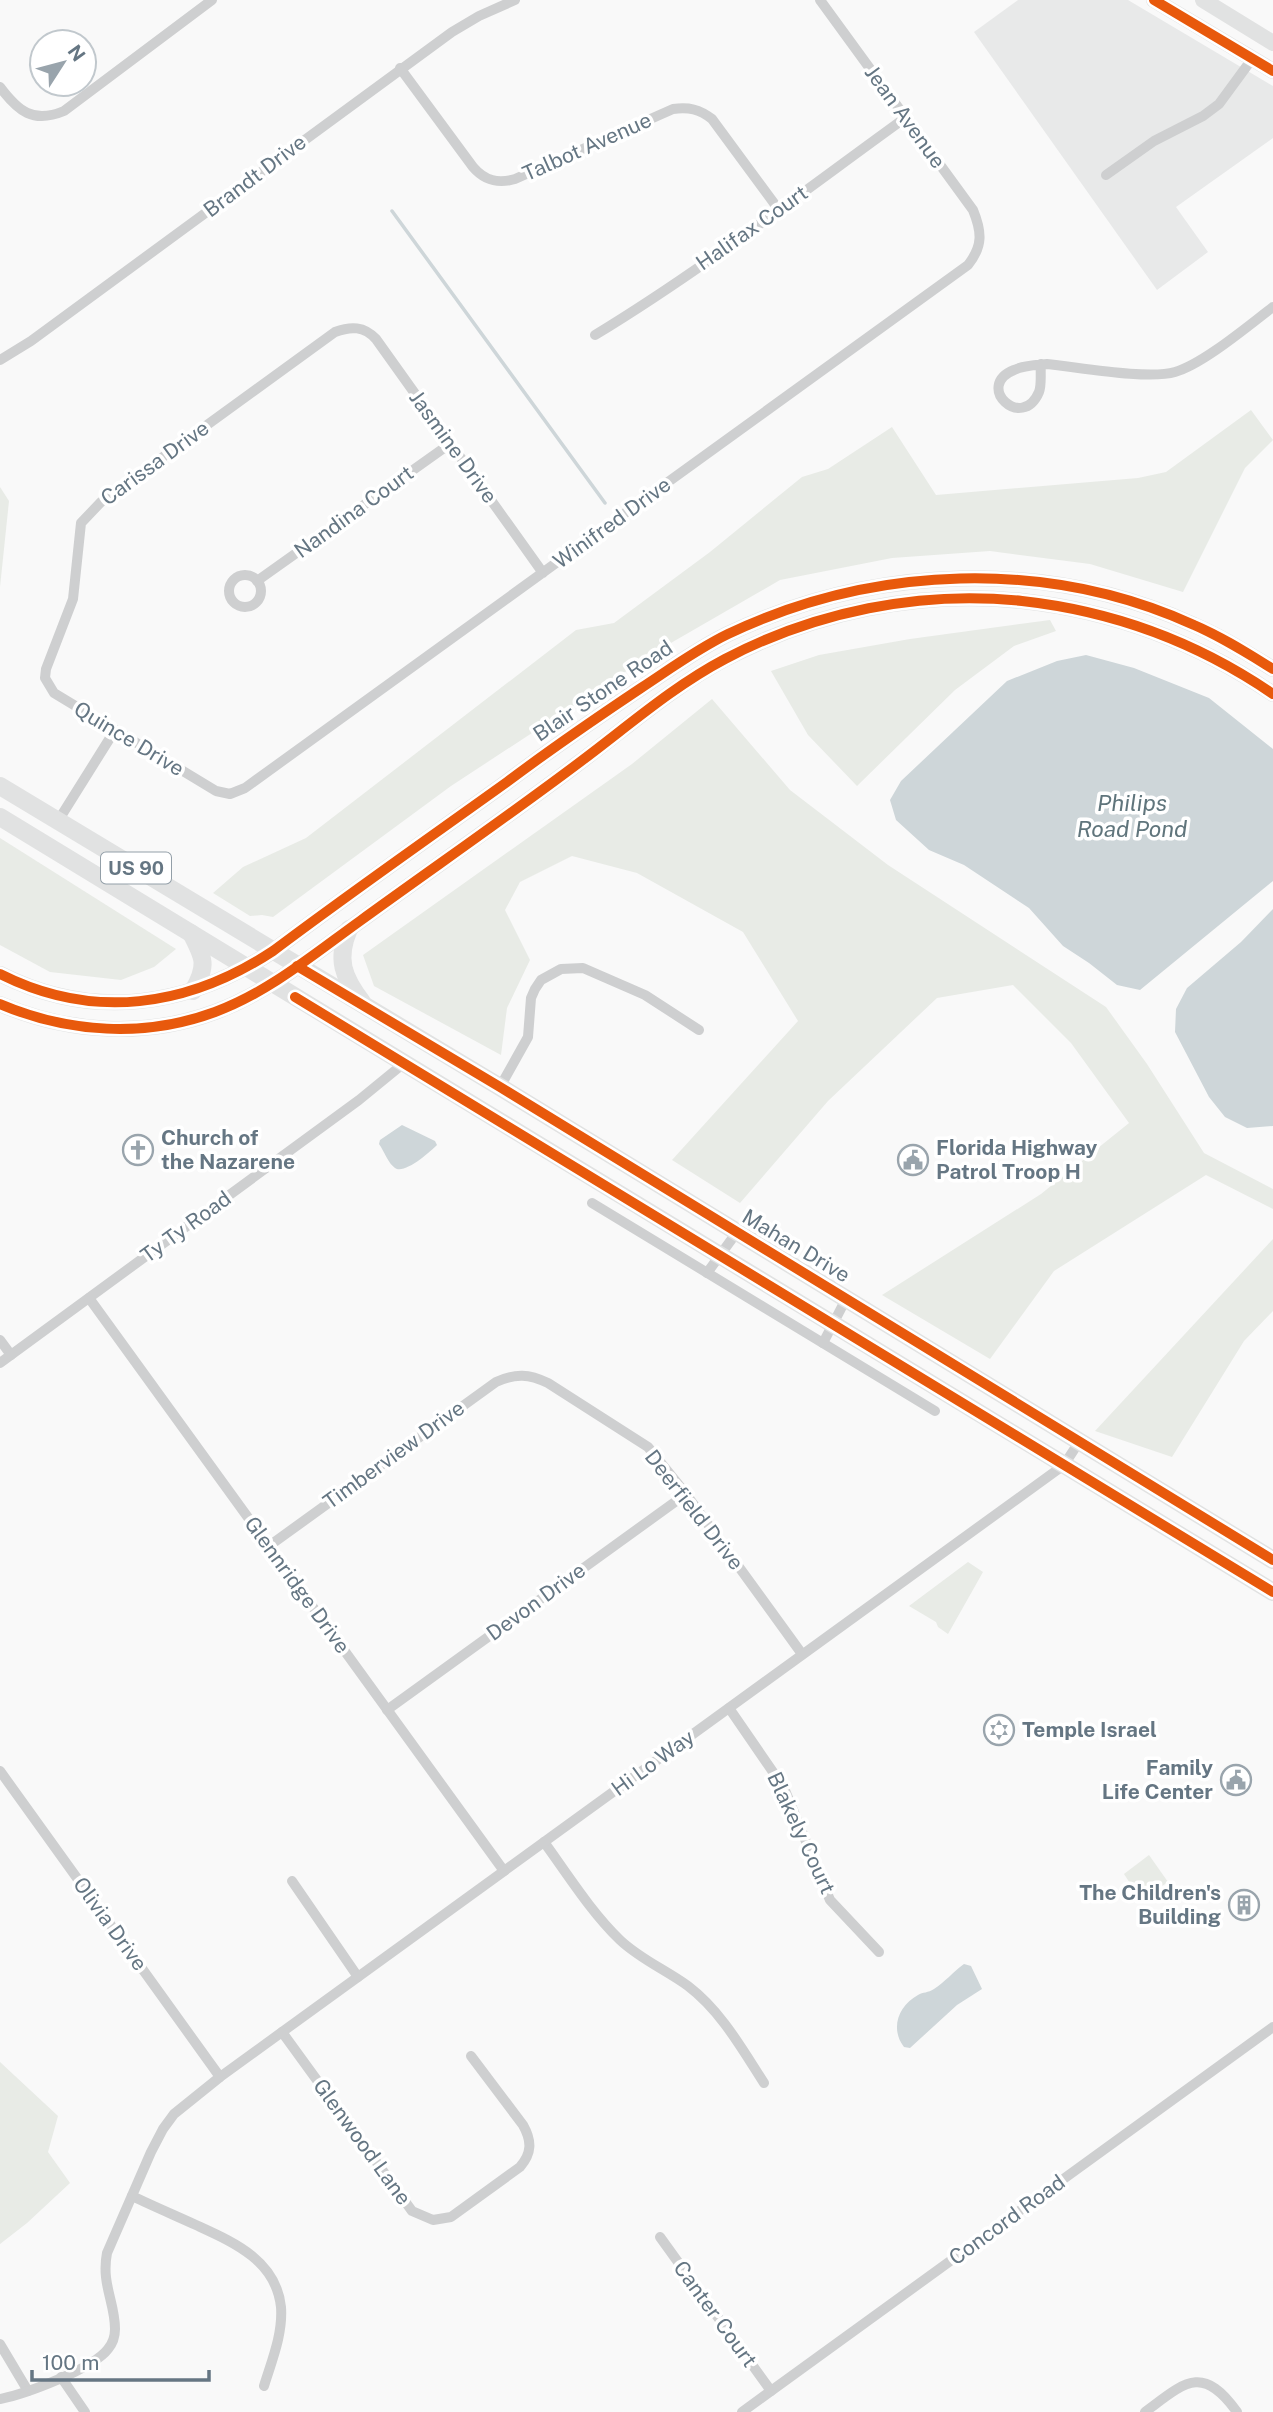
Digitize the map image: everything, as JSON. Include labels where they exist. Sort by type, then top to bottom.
[{"type":"main road","points":[[1154,0],[1273,71]]},
{"type":"main road","points":[[1203,0],[1273,43]]},
{"type":"main road","name":"Blair Stone Road","points":[[0,974],[19,984],[63,997],[98,1002],[140,1002],[193,991],[248,967],[568,737],[683,659],[739,629],[776,613],[824,598],[862,589],[947,578],[990,578],[1049,583],[1133,602],[1193,624],[1273,669]]},
{"type":"main road","name":"Blair Stone Road","points":[[0,1004],[36,1018],[81,1027],[141,1029],[174,1024],[213,1013],[247,999],[274,983],[580,762],[681,685],[764,640],[845,613],[943,599],[1007,599],[1051,604],[1155,631],[1212,657],[1273,694]]},
{"type":"main road","name":"Mahan Drive","points":[[0,786],[500,1087],[1271,1559]]},
{"type":"main road","name":"US 90","points":[[0,817],[1266,1588]]},
{"type":"main road","points":[[349,929],[343,942],[343,970],[349,984],[366,1008]]},
{"type":"main road","points":[[191,933],[204,964],[193,991]]},
{"type":"main road","points":[[81,1027],[98,1002]]},
{"type":"main road","points":[[1266,1588],[1271,1559]]},
{"type":"street","points":[[0,87],[11,102],[24,112],[34,117],[50,117],[64,111],[212,0]]},
{"type":"street","name":"Brandt Drive","points":[[0,360],[31,341],[400,68],[479,16],[515,0]]},
{"type":"street","name":"Jean Avenue","points":[[820,0],[973,211],[980,227],[980,239]]},
{"type":"street","points":[[1106,175],[1154,141],[1203,116],[1219,104],[1252,59]]},
{"type":"street","name":"Talbot Avenue","points":[[400,68],[473,167],[488,180],[507,181],[516,178],[683,107],[703,112],[712,119],[779,210]]},
{"type":"street","name":"Halifax Court","points":[[595,335],[779,210],[905,118]]},
{"type":"street","name":"Winifred Drive","points":[[230,794],[245,788],[968,265],[976,255],[980,239]]},
{"type":"street","points":[[1041,364],[1040,390],[1034,401],[1021,408],[1011,407],[1002,401],[999,394],[1004,375],[1025,366],[1041,364],[1150,374],[1175,372],[1191,366],[1273,307]]},
{"type":"street","name":"Jasmine Drive","points":[[358,327],[370,332],[376,339],[543,573]]},
{"type":"street","name":"Carissa Drive","points":[[46,669],[73,599],[79,532],[88,513],[335,332],[358,327]]},
{"type":"street","name":"Nandina Court","points":[[257,581],[451,443]]},
{"type":"street","name":"Quince Drive","points":[[46,669],[45,678],[54,693],[216,791],[230,794]]},
{"type":"street","points":[[58,821],[115,730]]},
{"type":"street","points":[[500,1087],[528,1037],[531,998],[535,989],[541,980],[561,969],[583,968],[645,995],[699,1030]]},
{"type":"street","name":"Ty Ty Road","points":[[0,1363],[359,1100],[403,1064]]},
{"type":"street","points":[[592,1203],[935,1411]]},
{"type":"street","points":[[707,1273],[737,1232]]},
{"type":"street","name":"Glennridge Drive","points":[[89,1298],[504,1871]]},
{"type":"street","points":[[822,1343],[846,1299]]},
{"type":"street","points":[[0,1340],[11,1355]]},
{"type":"street","name":"Timberview Drive","points":[[269,1546],[496,1382],[524,1374]]},
{"type":"street","name":"Deerfield Drive","points":[[524,1374],[548,1383],[648,1447],[686,1494],[802,1654]]},
{"type":"street","name":"Hi Lo Way","points":[[0,2399],[61,2377],[98,2358],[108,2349],[115,2337],[115,2325],[106,2288],[105,2264],[112,2237],[151,2152],[174,2114],[220,2077],[1063,1465],[1079,1442]]},
{"type":"street","name":"Devon Drive","points":[[387,1710],[686,1494]]},
{"type":"street","name":"Blakely Court","points":[[729,1708],[784,1788],[830,1900],[879,1952]]},
{"type":"street","name":"Olivia Drive","points":[[0,1770],[220,2077]]},
{"type":"street","points":[[544,1842],[622,1942],[689,1987],[713,2010],[764,2083]]},
{"type":"street","points":[[292,1881],[358,1977]]},
{"type":"street","name":"Concord Road","points":[[742,2412],[1273,2027]]},
{"type":"street","name":"Glenwood Lane","points":[[282,2032],[412,2211],[433,2221],[451,2217],[520,2167],[531,2147],[523,2125],[471,2056]]},
{"type":"street","points":[[132,2196],[232,2242],[250,2253],[272,2279],[278,2295],[280,2325],[278,2341],[264,2386]]},
{"type":"street","name":"Canter Court","points":[[660,2237],[771,2391]]},
{"type":"street","points":[[0,2344],[28,2391]]},
{"type":"street","points":[[61,2377],[85,2412]]},
{"type":"street","points":[[1145,2412],[1177,2388],[1188,2383],[1203,2382],[1217,2388],[1237,2412]]},
{"type":"shaded area","points":[[1018,0],[1128,0],[1273,86],[1273,138],[1176,207],[1208,252],[1157,290],[974,32]]},
{"type":"shaded area","points":[[1251,410],[1273,440],[1245,468],[1183,592],[1090,564],[990,551],[892,558],[780,580],[657,651],[451,786],[273,917],[250,916],[213,893],[243,867],[306,838],[576,630],[614,623],[710,552],[802,477],[828,469],[892,427],[936,495],[1138,478],[1166,472]]},
{"type":"shaded area","points":[[0,487],[9,501],[0,587]]},
{"type":"shaded area","points":[[1050,620],[1056,631],[1014,646],[955,690],[857,786],[808,735],[771,671],[819,655],[910,639]]},
{"type":"shaded area","points":[[712,699],[790,790],[888,865],[1106,1007],[1147,1064],[1204,1153],[1273,1189],[1273,1209],[1206,1175],[1054,1271],[990,1359],[882,1295],[1041,1194],[1129,1123],[1071,1043],[1013,985],[937,998],[828,1101],[740,1203],[672,1160],[798,1021],[743,932],[637,873],[572,856],[520,882],[505,910],[530,960],[507,1008],[501,1055],[374,986],[363,955],[632,764]]},
{"type":"shaded area","points":[[0,838],[176,949],[154,967],[121,980],[50,972],[0,945]]},
{"type":"shaded area","points":[[1273,1239],[1273,1311],[1244,1341],[1172,1457],[1095,1431]]},
{"type":"shaded area","points":[[968,1562],[983,1572],[948,1634],[938,1627],[936,1622],[909,1606]]},
{"type":"shaded area","points":[[1149,1855],[1168,1882],[1141,1900],[1124,1874]]},
{"type":"shaded area","points":[[0,2062],[58,2116],[48,2152],[70,2183],[0,2244]]},
{"type":"water","name":"Philips Road Pond","points":[[1086,655],[1134,668],[1209,698],[1273,749],[1273,881],[1140,990],[1117,985],[1063,946],[1029,908],[964,865],[929,850],[896,820],[890,800],[901,781],[1007,681],[1057,661]]},
{"type":"water","points":[[1273,909],[1273,1126],[1247,1128],[1225,1117],[1209,1097],[1175,1032],[1176,1009],[1187,988],[1241,942]]},
{"type":"water","points":[[402,1125],[435,1141],[437,1145],[417,1162],[399,1169],[390,1163],[379,1144],[380,1140]]},
{"type":"water","points":[[964,1964],[971,1966],[982,1989],[957,2005],[910,2048],[904,2047],[897,2033],[897,2026],[905,2005],[918,1995],[938,1986]]},
{"type":"waterway","points":[[392,211],[605,503]]},
{"type":"cycle path","points":[[1154,0],[1273,71]]},
{"type":"cycle path","points":[[0,974],[35,989],[70,998],[105,1002],[140,1001],[208,985],[273,951],[557,746],[694,653],[728,634],[784,611],[841,594],[900,583],[960,578],[1020,580],[1080,588],[1138,603],[1194,625],[1273,669]]},
{"type":"cycle path","points":[[0,1004],[52,1021],[107,1029],[161,1026],[235,1004],[308,959],[705,670],[759,643],[831,617],[869,608],[945,599],[984,598],[1056,606],[1121,621],[1184,644],[1244,675],[1273,694]]},
{"type":"cycle path","points":[[297,966],[500,1087],[1273,1560]]},
{"type":"cycle path","points":[[295,997],[1273,1592]]},
{"type":"place","name":"Church of the Nazarene","points":[[138,1150]]},
{"type":"place","name":"Florida Highway Patrol Troop H","points":[[913,1160]]},
{"type":"place","name":"Temple Israel","points":[[999,1730]]},
{"type":"place","name":"Family Life Center","points":[[1236,1780]]},
{"type":"place","name":"The Children's Building","points":[[1244,1905]]}]
